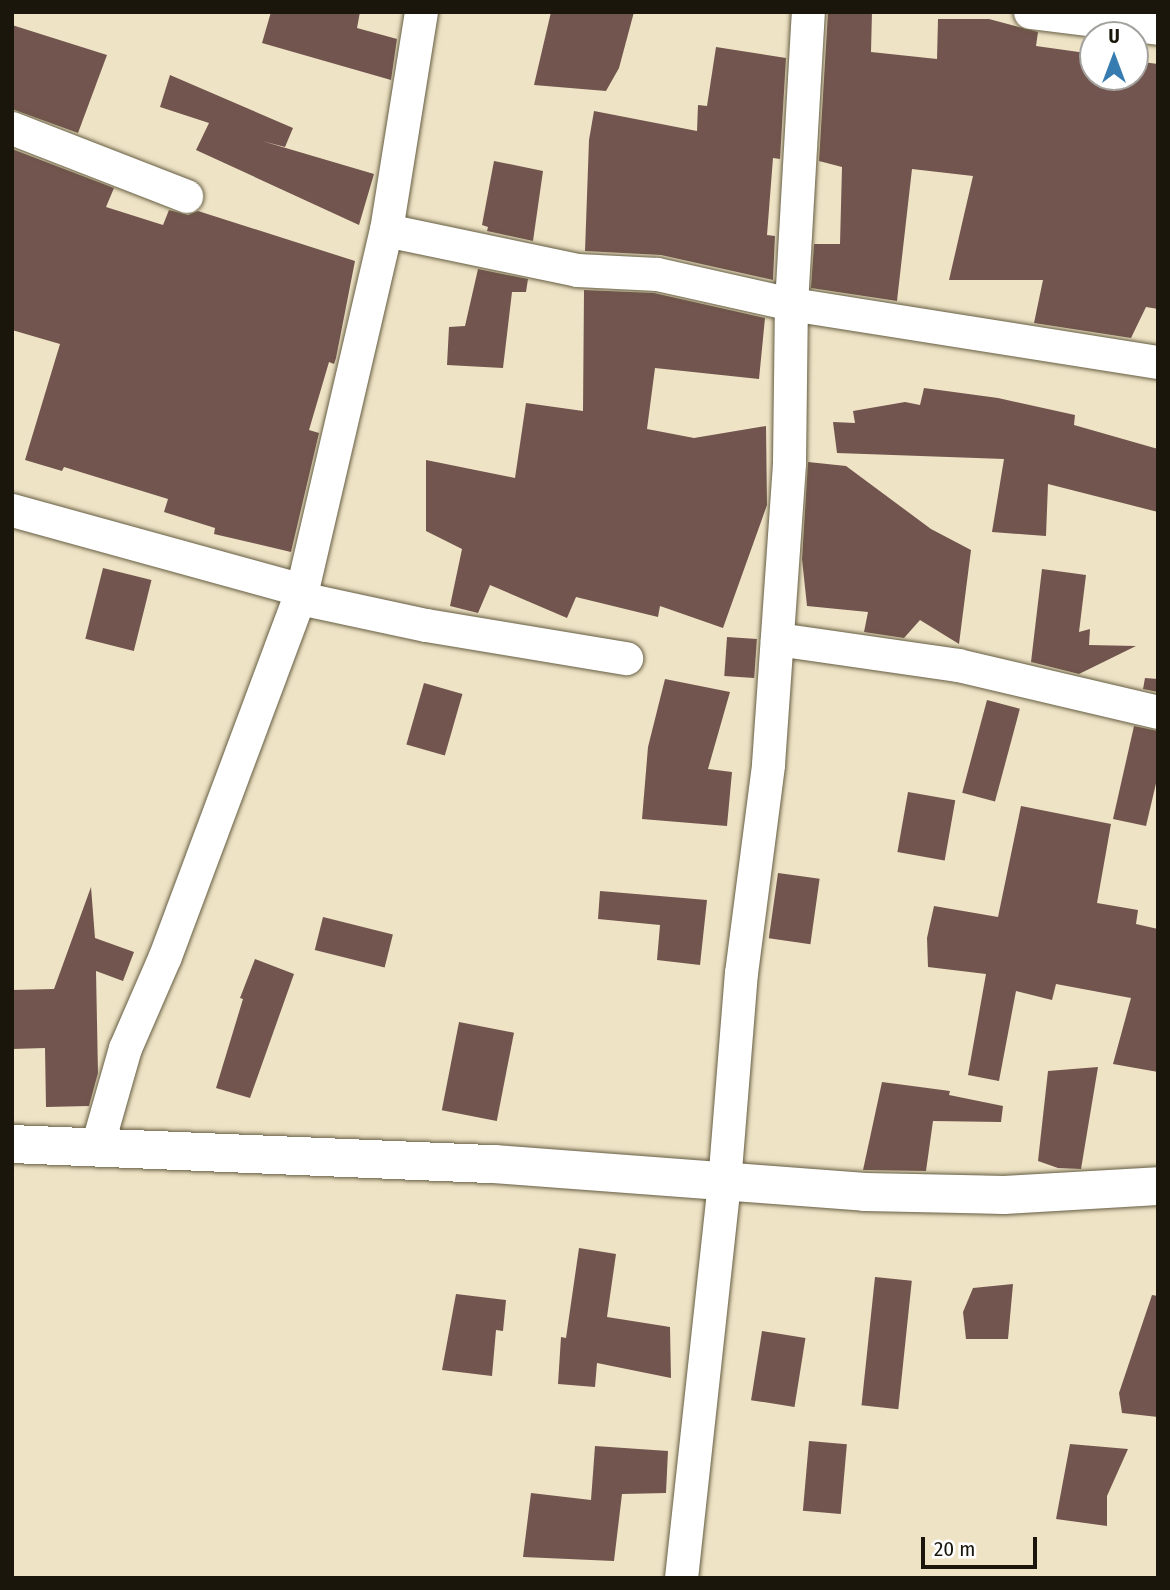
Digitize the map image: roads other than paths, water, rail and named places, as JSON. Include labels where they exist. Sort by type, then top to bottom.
[{"type":"street","points":[[97,1146],[125,1048],[165,956],[301,594],[386,230],[421,12]]},
{"type":"street","points":[[681,1578],[724,1183],[738,998],[768,764],[789,463],[791,304],[808,12]]},
{"type":"street","points":[[1030,12],[1158,29]]},
{"type":"street","points":[[12,128],[186,196]]},
{"type":"street","points":[[386,230],[577,270],[690,279],[791,304],[1158,362]]},
{"type":"street","points":[[12,510],[301,594],[426,625],[626,659]]},
{"type":"street","points":[[777,639],[958,665],[1158,712]]},
{"type":"street","points":[[12,1144],[494,1164],[724,1183],[1004,1195],[1158,1186]]}]
